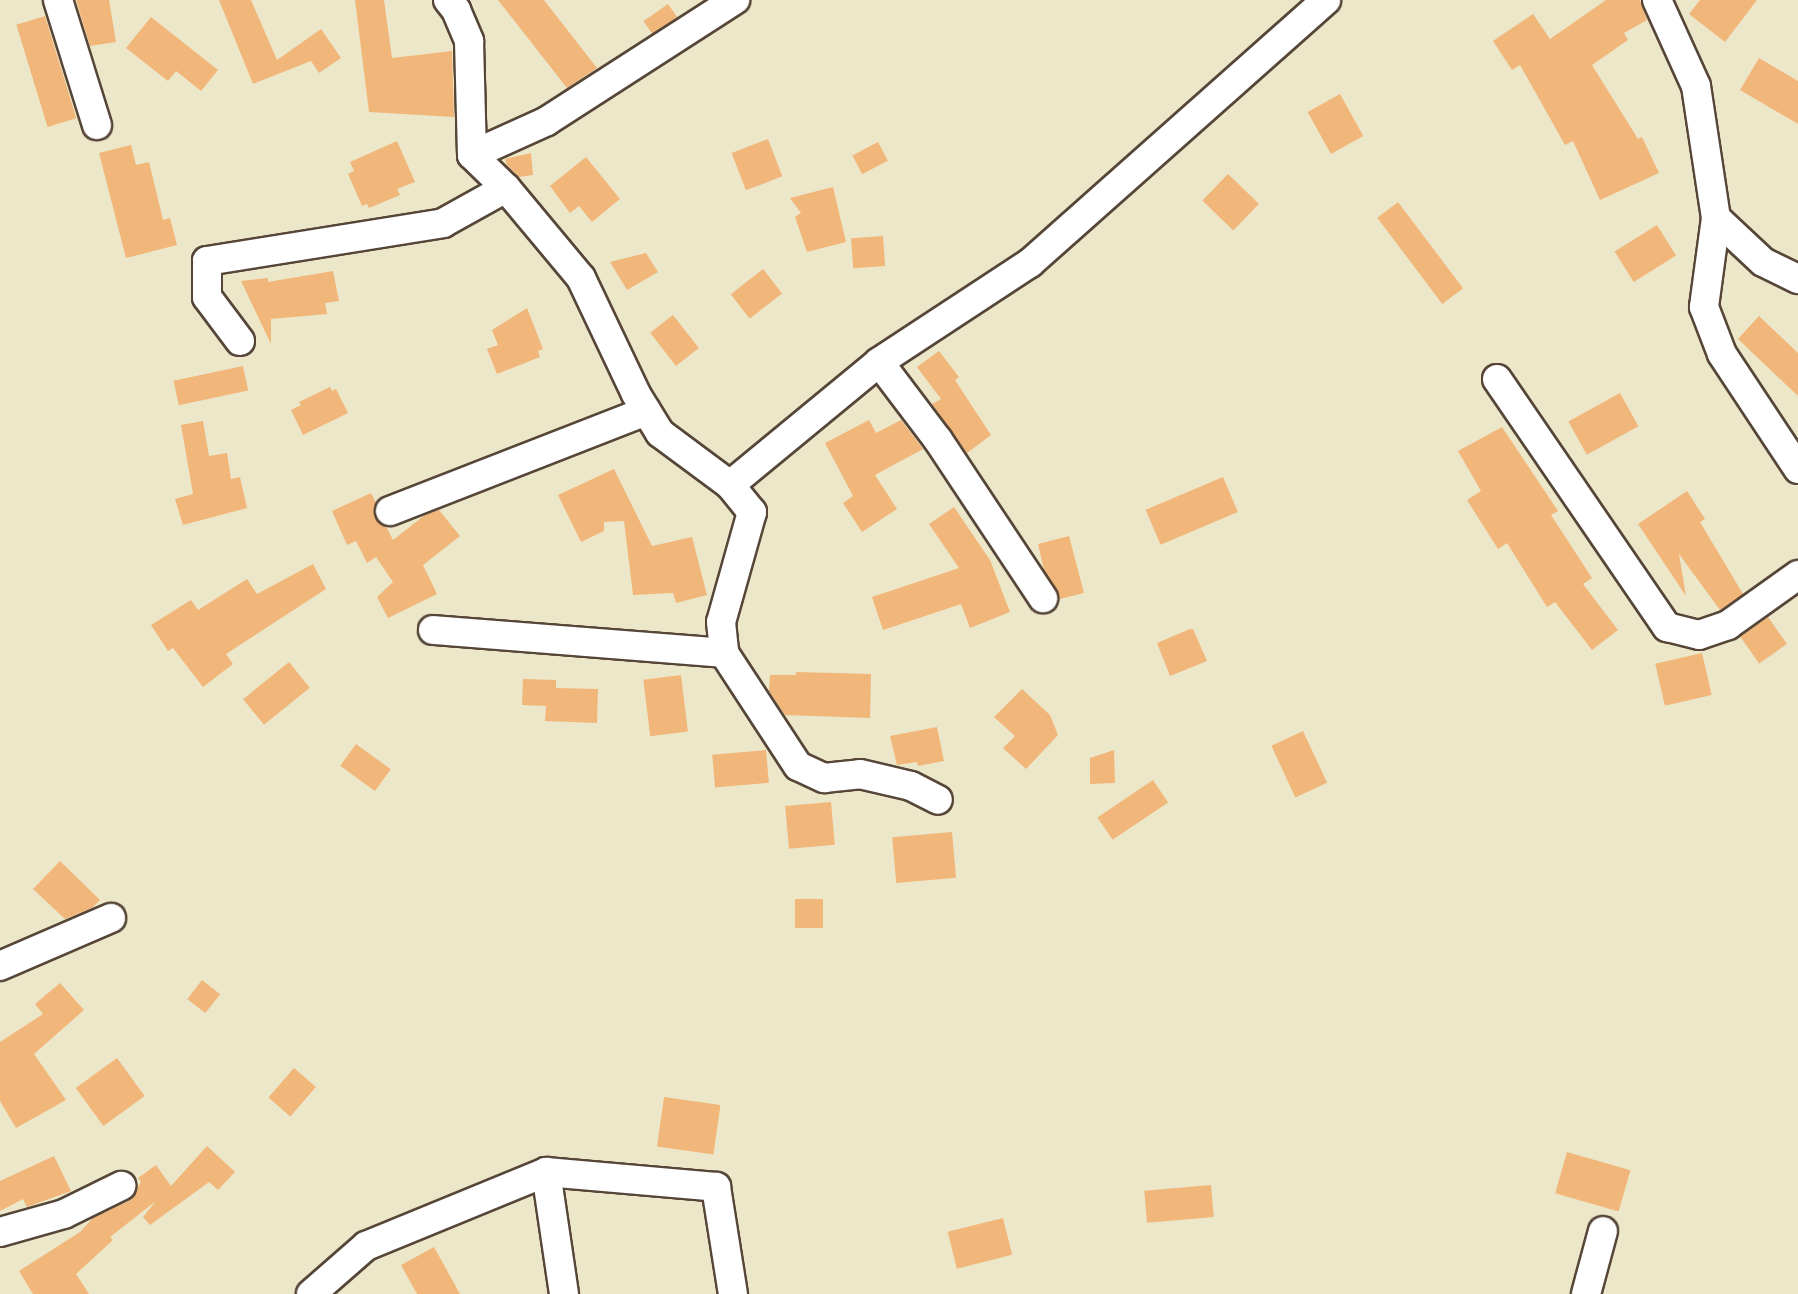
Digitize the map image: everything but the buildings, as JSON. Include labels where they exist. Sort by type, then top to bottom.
[{"type":"street","points":[[58,0],[97,125]]},
{"type":"street","points":[[448,0],[469,41],[472,155],[506,188],[581,278],[646,411],[660,433],[730,485],[752,512],[721,622],[724,653],[798,766],[824,778],[860,774],[911,786],[938,800]]},
{"type":"street","points":[[472,155],[547,121],[735,0]]},
{"type":"street","points":[[730,485],[879,362],[1030,263],[1326,0]]},
{"type":"street","points":[[1657,0],[1696,86],[1716,218],[1704,307],[1722,354],[1798,469]]},
{"type":"street","points":[[240,341],[207,297],[207,261],[443,223],[506,188]]},
{"type":"street","points":[[1716,218],[1763,262],[1798,279]]},
{"type":"street","points":[[879,362],[938,440],[1043,598]]},
{"type":"street","points":[[1497,379],[1667,627],[1699,635],[1728,625],[1798,575]]},
{"type":"street","points":[[390,511],[646,411]]},
{"type":"street","points":[[433,630],[724,653]]},
{"type":"street","points":[[0,966],[111,918]]},
{"type":"street","points":[[546,1172],[564,1294]]},
{"type":"street","points":[[311,1294],[366,1246],[546,1172],[716,1187],[733,1294]]},
{"type":"street","points":[[0,1232],[64,1214],[121,1186]]},
{"type":"street","points":[[1586,1294],[1603,1231]]}]
